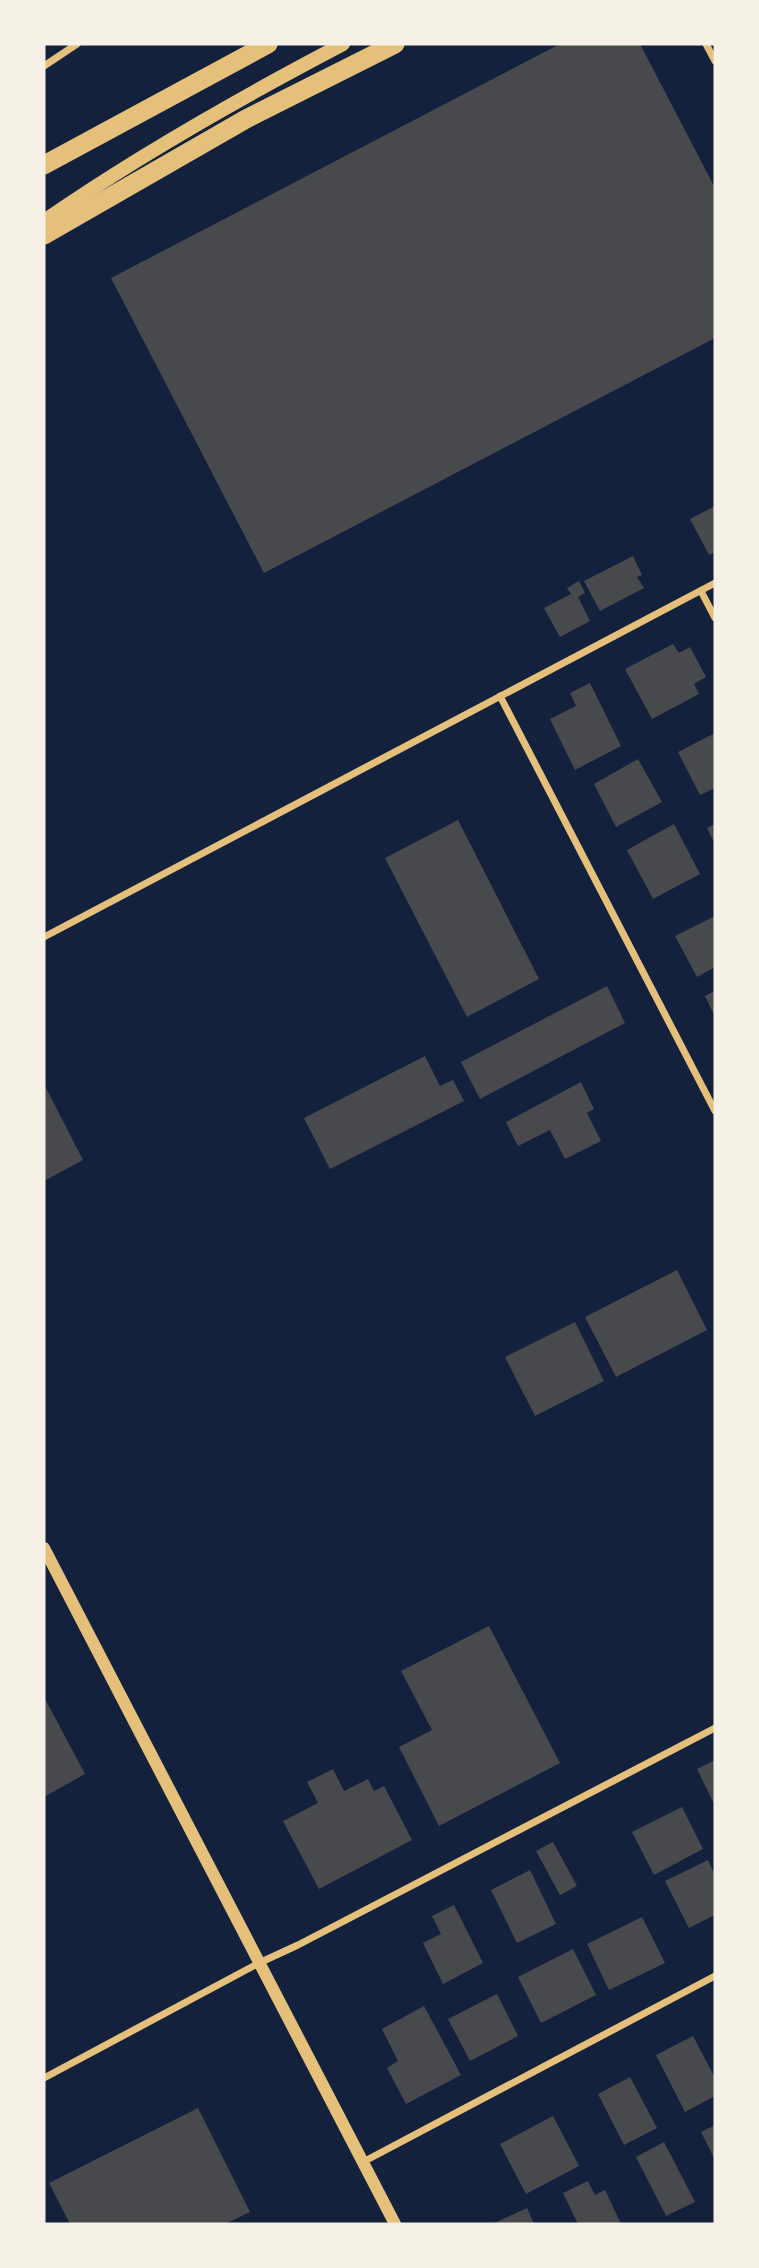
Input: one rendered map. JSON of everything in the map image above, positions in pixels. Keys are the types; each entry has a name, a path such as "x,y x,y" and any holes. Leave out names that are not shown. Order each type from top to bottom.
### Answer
{"highway":[{"path":"44,165 268,44"},
{"path":"44,235 246,119 395,44"}],"main road":[{"path":"44,221 123,169 261,86 343,44"}],"street":[{"path":"44,66 76,44"},
{"path":"706,44 715,61"},
{"path":"44,937 715,583"},
{"path":"701,590 715,618"},
{"path":"500,696 715,1111"},
{"path":"44,1548 395,2224"},
{"path":"44,2078 259,1963 715,1728"},
{"path":"363,2162 715,1976"}],"building":[{"path":"560,44 640,44 715,188 715,338 264,573 111,278"},
{"path":"715,506 715,552 709,555 690,519"},
{"path":"633,556 642,575 637,577 644,588 600,611 584,581"},
{"path":"579,581 585,593 578,597 590,621 560,637 544,608 571,594 567,588"},
{"path":"673,644 679,653 690,647 706,677 694,684 699,694 652,719 625,669"},
{"path":"590,683 621,746 575,770 550,719 576,706 570,693"},
{"path":"715,733 715,788 700,795 678,752"},
{"path":"638,759 662,802 616,827 594,784"},
{"path":"458,820 539,979 467,1017 385,858"},
{"path":"674,824 700,874 653,899 627,850"},
{"path":"715,824 715,844 707,828"},
{"path":"715,916 715,967 697,977 675,936"},
{"path":"607,986 625,1023 480,1099 461,1062"},
{"path":"715,991 715,1017 705,996"},
{"path":"425,1056 440,1086 453,1080 464,1101 330,1169 304,1118"},
{"path":"581,1082 594,1109 587,1113 601,1141 565,1159 550,1130 518,1146 506,1122"},
{"path":"44,1084 83,1160 44,1181"},
{"path":"677,1270 707,1330 616,1377 585,1317"},
{"path":"575,1322 604,1381 535,1416 505,1357"},
{"path":"489,1626 560,1763 439,1826 399,1747 432,1730 401,1671"},
{"path":"44,1697 85,1774 44,1797"},
{"path":"715,1760 715,1806 697,1769"},
{"path":"333,1769 344,1791 368,1779 374,1791 384,1786 412,1840 319,1889 283,1821 318,1803 307,1782"},
{"path":"682,1807 703,1849 654,1875 632,1832"},
{"path":"553,1842 577,1886 560,1895 536,1851"},
{"path":"708,1860 715,1875 715,1915 689,1928 665,1881"},
{"path":"530,1870 556,1924 517,1943 491,1890"},
{"path":"454,1905 483,1963 443,1984 423,1943 441,1934 432,1916"},
{"path":"642,1917 665,1963 609,1990 587,1944"},
{"path":"573,1949 596,1995 541,2023 518,1977"},
{"path":"497,1994 518,2036 470,2061 448,2019"},
{"path":"424,2006 461,2075 406,2104 387,2068 398,2061 382,2029"},
{"path":"693,2036 715,2078 715,2096 685,2112 656,2055"},
{"path":"630,2077 657,2128 624,2145 598,2094"},
{"path":"198,2108 250,2212 225,2224 70,2224 49,2183"},
{"path":"553,2116 579,2166 526,2194 500,2144"},
{"path":"715,2125 715,2160 701,2132"},
{"path":"664,2142 695,2202 666,2216 636,2157"},
{"path":"588,2181 595,2195 605,2190 621,2224 578,2224 563,2193"},
{"path":"527,2208 534,2224 492,2224"}]}
